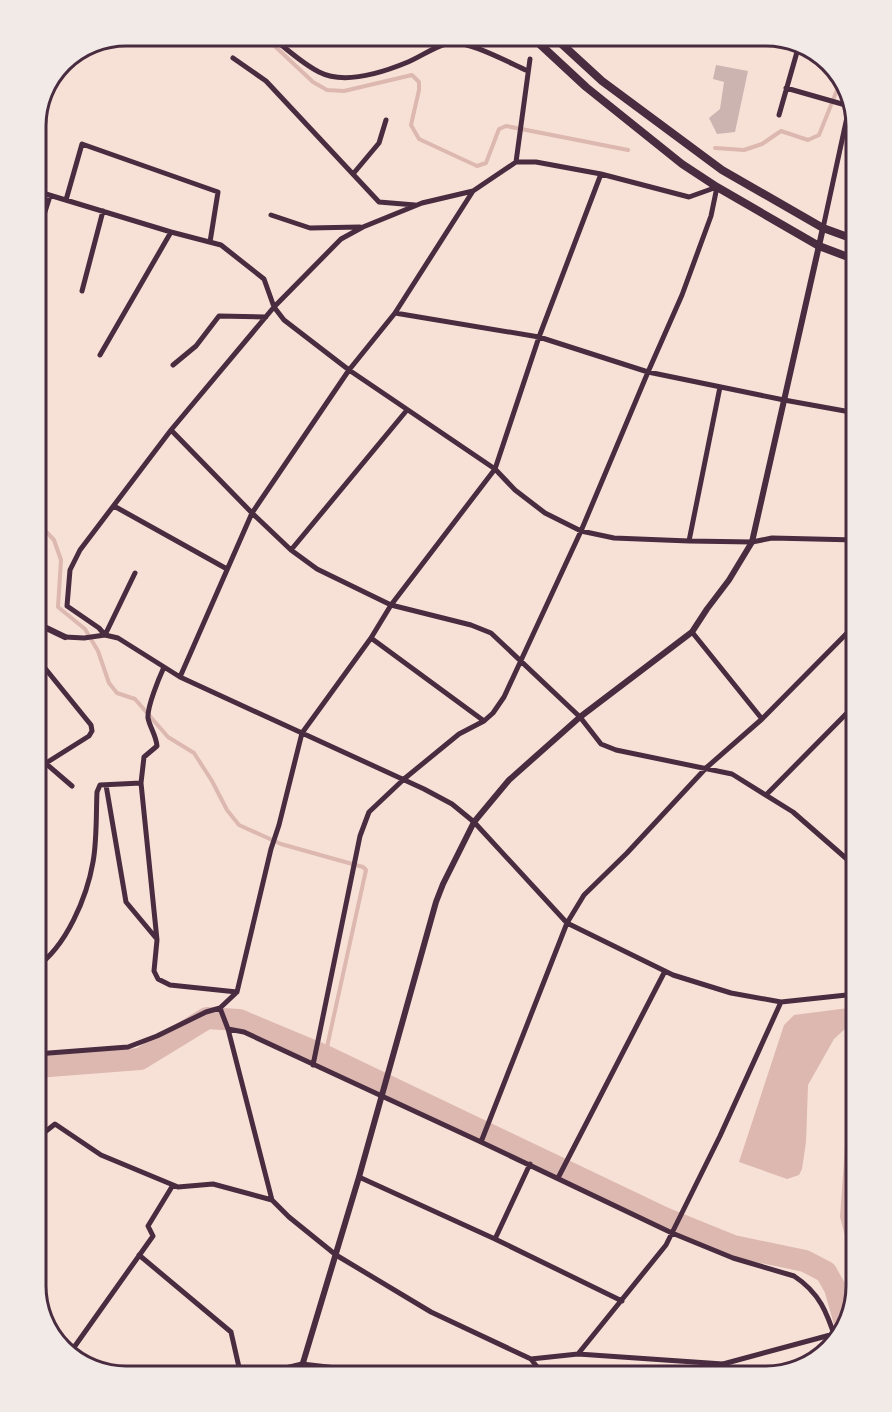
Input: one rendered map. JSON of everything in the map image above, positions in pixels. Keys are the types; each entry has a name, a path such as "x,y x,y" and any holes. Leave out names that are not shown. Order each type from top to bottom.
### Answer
{"highway":[{"path":"542,47 586,87 682,164 819,246 846,256"},
{"path":"565,47 602,81 722,170 823,228 846,236"}],"street":[{"path":"284,46 320,73 336,76 368,76 408,62 439,46"},
{"path":"473,47 528,71"},
{"path":"779,115 797,53"},
{"path":"233,58 266,81 379,202 416,205"},
{"path":"516,162 530,59"},
{"path":"786,88 842,104"},
{"path":"352,174 380,143 386,120"},
{"path":"302,1364 359,1177 436,902 474,822 508,780 580,717 692,632 729,580 752,542 846,124"},
{"path":"66,201 82,144 218,192 210,242"},
{"path":"105,635 99,628 67,606 70,570 80,550 171,430 274,307 341,239 363,227 416,205 473,191 516,162 536,162 601,174 688,197 717,187"},
{"path":"46,1053 128,1047 220,1008 237,992 271,849 302,733 371,638 391,605 495,469 540,337 601,174"},
{"path":"313,1065 360,836 369,812 459,734 484,721 504,697 581,531 682,295 711,216 717,187"},
{"path":"180,677 252,513 349,370 395,313 473,191"},
{"path":"47,195 220,245 264,279 274,307 284,320 349,370 495,469 515,490 545,513 581,531 614,538 689,541 752,542 772,538 846,540"},
{"path":"47,206 50,196"},
{"path":"82,291 103,212"},
{"path":"271,215 310,228 363,227"},
{"path":"100,355 171,232"},
{"path":"395,313 540,337 648,372 846,411"},
{"path":"173,365 196,346 219,316 266,317"},
{"path":"689,541 720,387"},
{"path":"291,550 407,410"},
{"path":"171,430 252,513 291,550 317,569 391,605 471,625 491,633 580,717 601,744 616,750 732,774 793,812 846,858"},
{"path":"114,506 227,570"},
{"path":"105,635 135,573"},
{"path":"47,628 65,637 84,638 105,635 118,638 180,677 405,779 452,804 474,822 567,922 673,975 730,993 781,1002 846,995"},
{"path":"692,632 762,719"},
{"path":"481,1142 567,922 584,895 627,853 706,768 762,719 846,634"},
{"path":"371,638 484,721"},
{"path":"164,667 148,717 157,746 144,757 141,783 157,940 154,971 158,979 170,985 237,992"},
{"path":"46,763 89,736 92,731 91,725 47,670"},
{"path":"766,795 846,714"},
{"path":"46,763 72,786"},
{"path":"46,959 75,918 93,862 97,792 100,785 141,783"},
{"path":"106,785 126,902 157,940"},
{"path":"558,1178 665,971"},
{"path":"578,1354 666,1245 720,1136 781,1002"},
{"path":"220,1008 228,1029 272,1200"},
{"path":"228,1029 244,1032 530,1164 672,1233 733,1258 794,1276 815,1294 825,1310 832,1330"},
{"path":"46,1131 55,1124 101,1155 178,1187 213,1184 272,1200 289,1217 336,1255 431,1312 531,1359 536,1366"},
{"path":"495,1239 530,1164"},
{"path":"359,1177 495,1239 622,1301"},
{"path":"75,1347 153,1236 148,1226 173,1185"},
{"path":"139,1255 231,1332 239,1365"},
{"path":"531,1359 578,1354 723,1364 824,1340"},
{"path":"297,1365 312,1365"}],"shaded area":[{"path":"846,1008 846,1029 834,1039 808,1085 806,1142 802,1169 799,1175 787,1179 739,1162 784,1025 794,1015"},
{"path":"846,1132 846,1240 840,1217"}],"building":[{"path":"716,65 748,71 735,132 717,134 709,118 720,109 724,82 713,79"}],"waterway":[{"path":"275,46 313,82 327,90 344,91 412,75 419,82 419,90 411,125 419,139 477,166 486,163 499,129 506,126 628,150"},
{"path":"715,148 744,150 762,144 781,131 808,140 819,135 837,91"},
{"path":"47,532 54,540 61,560 58,607 85,629 98,651 109,683 117,693 135,699 168,737 194,753 227,810 239,825 281,844 363,867 366,870 325,1056"},
{"path":"46,1066 140,1059 207,1018 239,1020 325,1056 664,1218 733,1246 805,1261 826,1272 835,1288 841,1310"}]}
